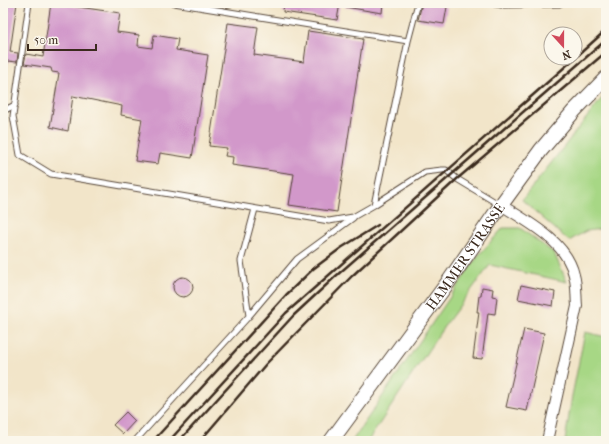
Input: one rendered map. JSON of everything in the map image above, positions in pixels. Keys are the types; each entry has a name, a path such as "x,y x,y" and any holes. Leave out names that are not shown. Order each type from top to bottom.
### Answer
{"main road":[{"name":"HAMMER STRASSE","path":"331,441 449,281 501,205 546,144 574,111 606,78"}],"street":[{"path":"501,205 527,221 564,251 574,274 576,306 547,441"}],"lane":[{"path":"29,3 13,116 20,156 51,174 329,221 353,217"},
{"path":"174,3 408,41"},
{"path":"374,205 408,41 418,3"},
{"path":"490,3 502,5 560,3"},
{"path":"3,111 15,105"},
{"path":"135,441 249,316 297,260 353,217 425,172 442,170 446,170 457,179 501,205"},
{"path":"249,316 241,261 255,209"}],"green space":[{"path":"606,93 606,209 601,229 586,231 569,241 522,200"},
{"path":"503,228 520,228 554,253 567,282 490,265 443,328 368,441 352,441 478,256"},
{"path":"585,332 606,337 606,441 565,441 572,396"}],"building":[{"path":"3,3 17,3 10,52 18,53 17,62 8,61 7,68 3,67"},
{"path":"51,3 120,13 117,32 139,35 138,46 152,48 154,35 178,39 176,50 208,55 192,158 160,153 158,164 135,161 142,119 121,115 122,106 73,96 68,131 50,127 59,73 52,72 51,68 24,64 26,54 43,57"},
{"path":"284,3 340,3 337,20 283,12"},
{"path":"345,3 383,3 382,13 345,7"},
{"path":"422,3 447,7 444,24 418,20"},
{"path":"228,23 258,27 254,55 304,62 308,31 363,39 337,212 289,205 294,174 232,165 233,157 225,156 227,148 209,146"},
{"path":"183,277 190,280 193,287 190,294 183,297 176,294 173,287 176,280"},
{"path":"521,285 555,292 553,306 518,299"},
{"path":"482,287 493,289 492,296 497,297 495,314 488,313 482,359 473,358 479,312 477,312 479,296 481,296"},
{"path":"524,329 544,333 527,411 506,407"},
{"path":"126,412 135,421 123,434 113,425"}],"railway":[{"path":"583,51 606,30"},
{"path":"528,108 606,40"},
{"path":"200,441 266,364 352,276 457,179 606,52"},
{"path":"169,441 286,313 566,66"},
{"path":"179,441 293,316 336,276 531,105"},
{"path":"153,441 286,295 313,269 341,248 378,225"}]}
